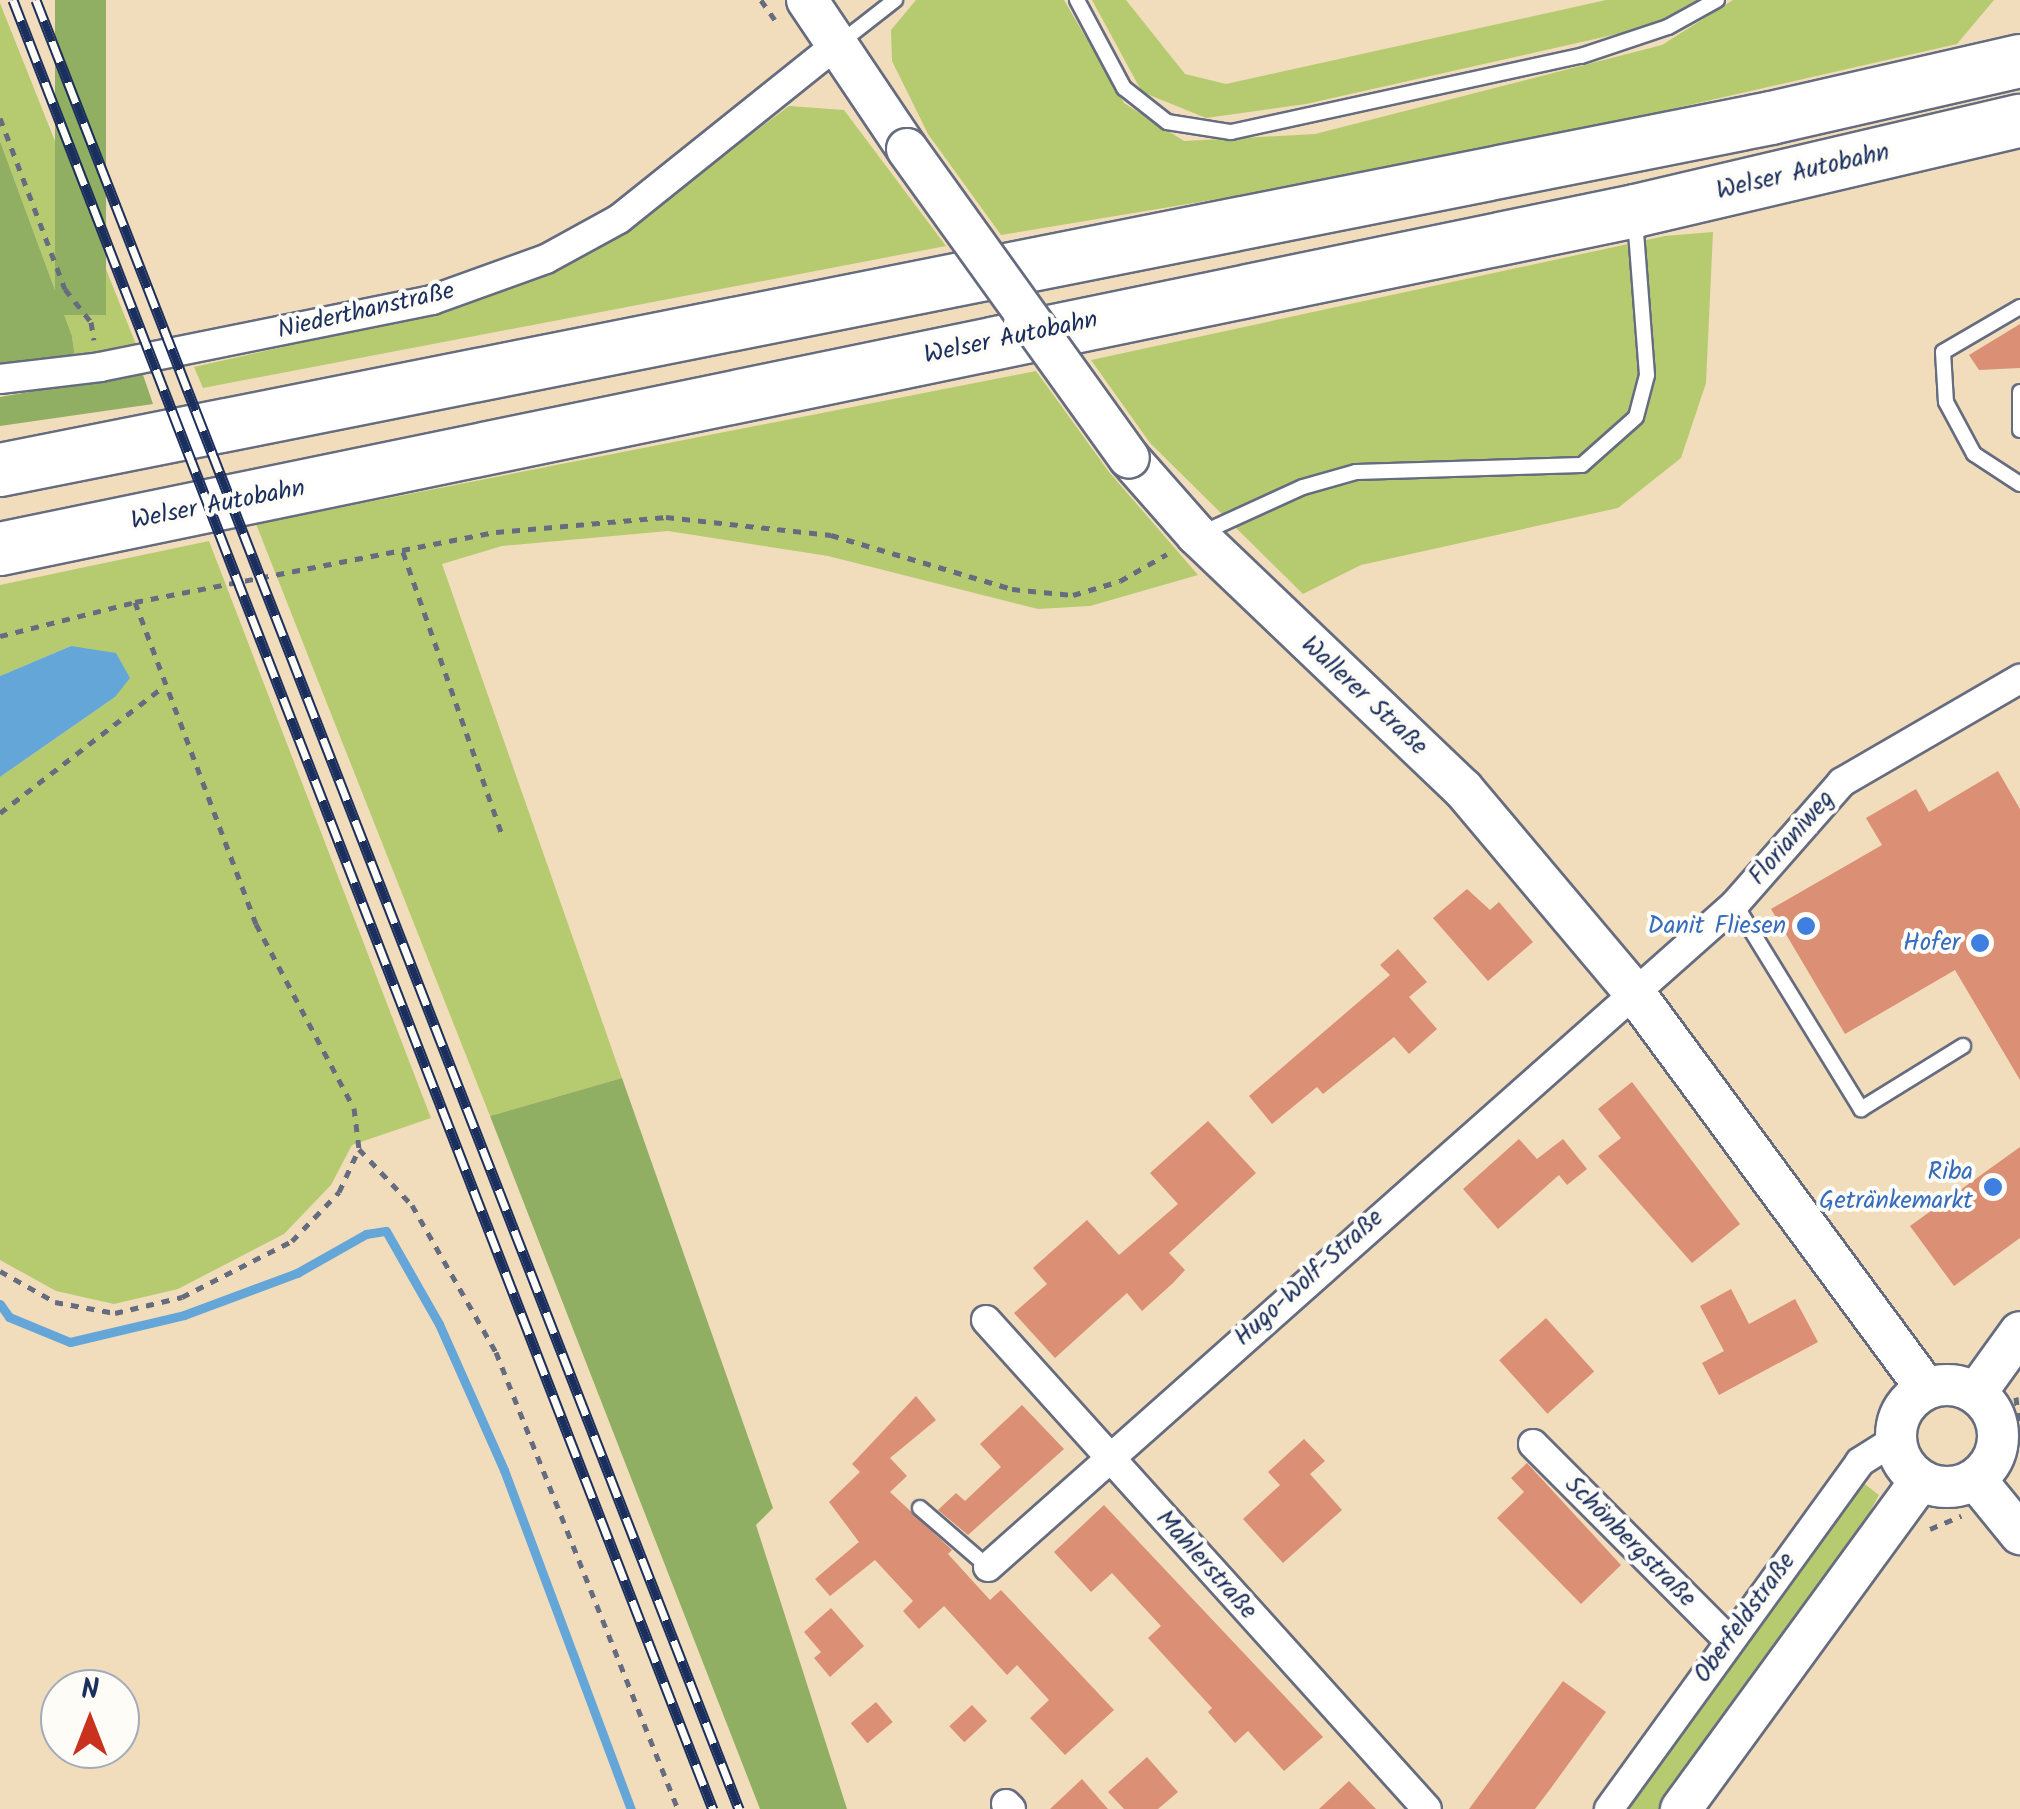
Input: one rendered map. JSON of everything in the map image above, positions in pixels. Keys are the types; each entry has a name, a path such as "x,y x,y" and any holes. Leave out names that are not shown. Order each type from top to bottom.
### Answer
{"highway":[{"path":"0,470 1771,118 2020,61"},
{"name":"Welser Autobahn","path":"0,550 1634,211 2020,121"}],"street":[{"name":"Wallerer Straße","path":"807,0 907,150 1128,458 1197,535 1463,789 1633,991 1926,1389"},
{"name":"Niederthanstraße","path":"0,380 100,367 432,300 546,259 619,219 839,43"},
{"name":"Florianiweg","path":"1633,991 1736,904 1842,782 2020,679"},
{"name":"Hugo-Wolf-Straße","path":"988,1567 1633,991"},
{"name":"Mahlerstraße","path":"986,1320 1427,1809"},
{"path":"1976,1393 2020,1332"},
{"path":"1943,1384 1976,1393 1993,1412 2000,1436 1993,1461 1976,1480 1958,1488 1920,1481 1902,1464 1895,1440 1903,1410 1926,1389 1943,1384"},
{"name":"Oberfeldstraße","path":"1609,1809 1727,1640 1860,1462 1895,1440"},
{"name":"Schönbergstraße","path":"1533,1444 1727,1640"},
{"path":"1976,1480 2020,1534"},
{"path":"1681,1809 1920,1481"}],"lane":[{"path":"839,43 896,0"},
{"path":"1077,0 1124,88 1167,122 1231,132 1580,56 1668,27 1717,0"},
{"path":"1197,535 1303,488 1356,472 1582,465 1636,417 1647,375 1634,211"},
{"path":"2020,307 1943,352 1946,402 1974,454 2020,484"},
{"path":"2020,392 2020,430"},
{"path":"1736,904 1861,1109 1964,1046"},
{"path":"920,1508 988,1567"}],"path":[{"path":"0,118 65,289 91,322"},
{"path":"0,636 135,602 496,532 666,518 830,534 1012,589 1072,595 1120,581 1197,535"},
{"path":"403,552 502,835"},
{"path":"0,1271 55,1302 115,1312 182,1297 292,1241 339,1192 360,1149 354,1108 256,924 163,688 135,602"},
{"path":"0,812 163,688"},
{"path":"360,1149 412,1205 496,1352 678,1809"},
{"path":"2020,1383 2020,1434"}],"green space":[{"path":"55,0 106,0 106,315 55,315"},
{"path":"916,0 1064,0 1124,103 1184,141 1315,134 1662,45 1733,0 1994,0 1957,44 1435,163 1001,235 928,134 892,61 891,30"},
{"path":"1092,0 1126,0 1185,74 1226,84 1606,0 1697,0 1648,27 1306,104 1206,118 1142,92"},
{"path":"0,3 139,352 76,365 72,336 0,141"},
{"path":"789,106 844,110 946,246 203,388 194,367 459,307 592,253"},
{"path":"0,141 72,336 76,365 0,368"},
{"path":"1713,232 1706,383 1681,458 1618,508 1361,565 1303,594 1150,443 1091,360 1665,236"},
{"path":"1036,371 1109,472 1198,575 1090,606 1038,609 828,556 668,531 502,546 442,564 622,1078 490,1116 256,524"},
{"path":"142,372 153,404 0,426 0,397"},
{"path":"209,541 431,1118 352,1145 331,1185 284,1234 178,1289 114,1304 56,1291 0,1260 0,777 115,697 71,646 0,676 0,585"},
{"path":"622,1078 773,1508 756,1525 847,1809 760,1809 490,1116"},
{"path":"1862,1482 1879,1495 1842,1563 1663,1809 1613,1809"}],"water":[{"path":"71,646 116,653 130,678 115,697 0,777 0,676"}],"building":[{"path":"2020,324 2020,368 1979,370 1969,355"},
{"path":"1998,771 2020,809 2020,1080 1955,970 1845,1034 1771,909 1882,845 1866,818 1916,789 1929,812"},
{"path":"1467,889 1490,910 1499,902 1533,942 1488,981 1433,918"},
{"path":"1398,949 1427,982 1409,997 1437,1029 1409,1054 1394,1037 1323,1094 1317,1087 1272,1124 1249,1096 1390,975 1380,965"},
{"path":"1632,1082 1740,1224 1692,1263 1598,1156 1621,1138 1598,1109"},
{"path":"1208,1121 1256,1173 1169,1253 1185,1270 1173,1283 1142,1311 1127,1293 1055,1358 1014,1313 1047,1284 1033,1268 1087,1220 1119,1255 1178,1204 1150,1173"},
{"path":"1519,1139 1537,1159 1563,1139 1587,1169 1567,1185 1559,1175 1498,1229 1463,1189"},
{"name":"Riba Getränkemarkt","path":"2020,1147 2020,1238 1954,1286 1910,1226"},
{"path":"1731,1289 1749,1324 1795,1299 1818,1342 1719,1395 1702,1363 1724,1351 1700,1306"},
{"path":"1546,1318 1594,1372 1547,1414 1499,1360"},
{"path":"916,1396 936,1420 890,1458 907,1476 890,1492 952,1550 948,1554 990,1600 1001,1590 1114,1710 1065,1755 1030,1718 1049,1700 1017,1665 1007,1675 944,1606 919,1629 903,1611 913,1601 875,1560 830,1596 815,1579 859,1542 829,1502 860,1472 852,1464"},
{"path":"1022,1405 1064,1449 968,1535 938,1510 956,1493 965,1501 1001,1467 980,1444"},
{"path":"1304,1439 1325,1461 1310,1474 1342,1510 1283,1563 1243,1519 1280,1485 1268,1472"},
{"path":"1527,1463 1621,1565 1581,1604 1497,1518 1524,1492 1511,1478"},
{"path":"1104,1505 1323,1737 1284,1771 1248,1731 1235,1743 1208,1712 1212,1708 1148,1638 1161,1626 1112,1573 1091,1592 1054,1552"},
{"path":"831,1608 864,1646 830,1677 814,1658 821,1652 804,1632"},
{"path":"1563,1681 1606,1712 1551,1788 1535,1809 1469,1809"},
{"path":"876,1702 893,1722 867,1743 851,1723"},
{"path":"972,1705 987,1721 964,1742 949,1726"},
{"path":"1147,1757 1178,1792 1158,1809 1124,1809 1108,1792"},
{"path":"1082,1779 1108,1809 1050,1809"},
{"path":"1349,1781 1376,1809 1319,1809"}],"waterway":[{"path":"0,1304 9,1317 70,1342 184,1315 297,1273 366,1234 386,1231 439,1324 504,1470 631,1809"}],"railway":[{"path":"13,0 713,1809"},
{"path":"36,0 739,1809"}],"place":[{"name":"Danit Fliesen","path":"1806,926"},
{"name":"Hofer","path":"1980,943"},
{"name":"Riba Getränkemarkt","path":"1993,1187"}]}
